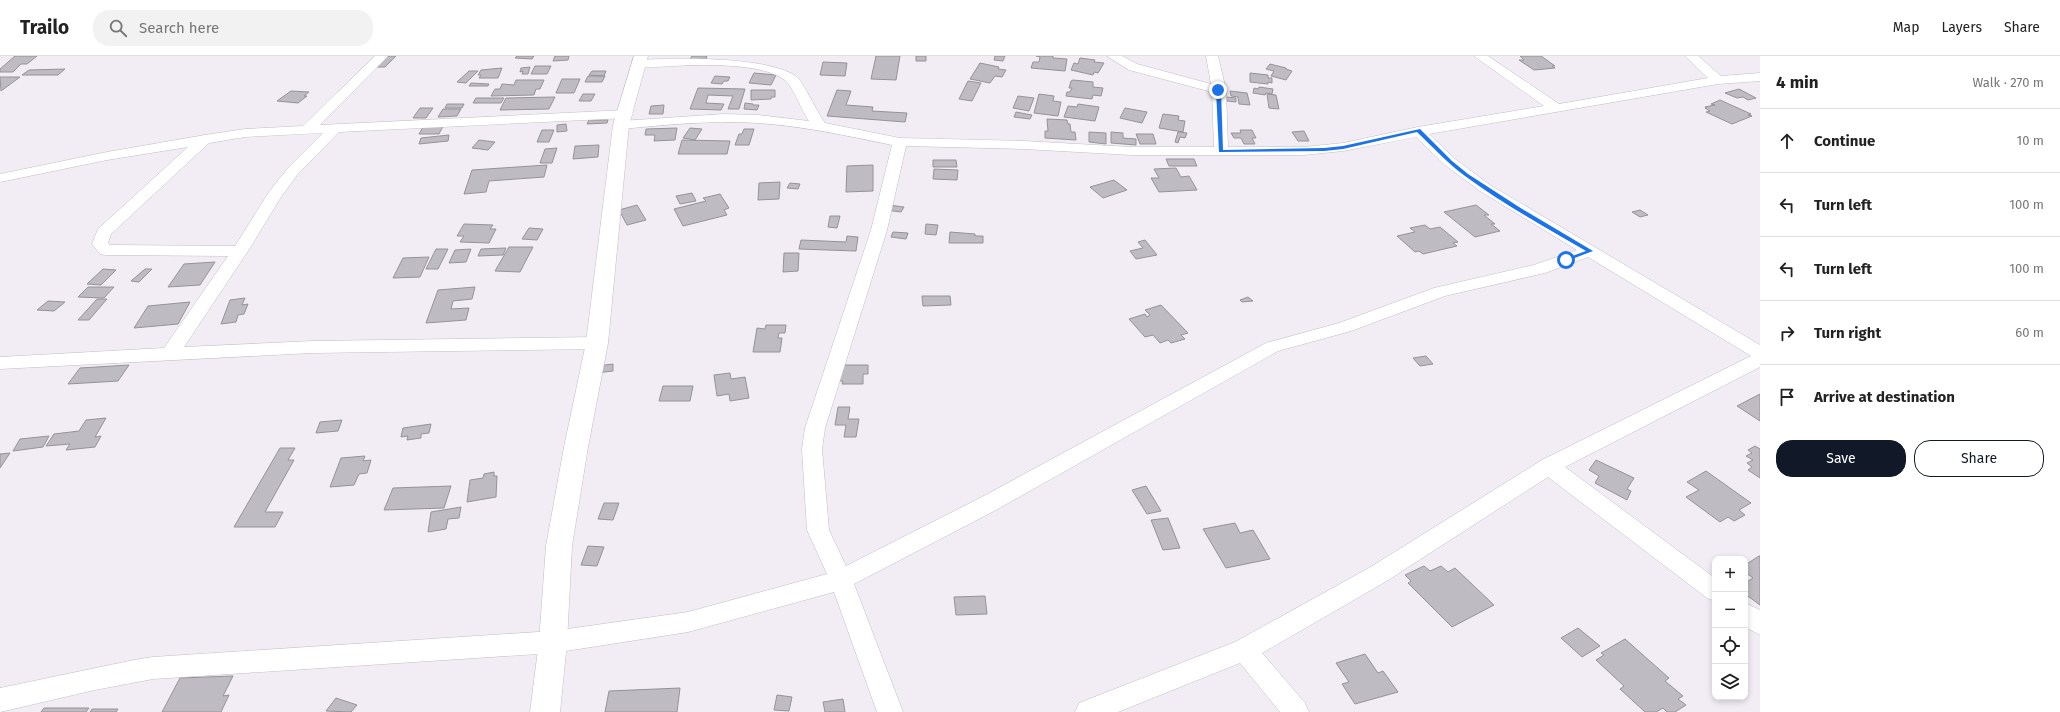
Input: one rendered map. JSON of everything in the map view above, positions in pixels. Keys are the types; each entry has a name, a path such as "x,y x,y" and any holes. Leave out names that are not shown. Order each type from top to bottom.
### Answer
{"street":[{"path":"308,129 359,77 382,56"},
{"path":"1113,56 1133,67 1218,90"},
{"path":"1212,56 1218,90 1221,151"},
{"path":"1480,56 1555,107"},
{"path":"1691,56 1718,80"},
{"path":"545,712 553,642 559,546 576,447 597,343 623,120 635,72 640,60 735,59 762,61 779,67 792,79 806,105 820,126"},
{"path":"0,178 107,156 245,133 308,129 623,120 724,118 758,119 820,126 900,142 1024,145 1131,151 1324,150 1343,148 1418,130 1555,107 1718,80 1760,77"},
{"path":"170,354 240,251 274,195 292,172 335,129"},
{"path":"1418,130 1450,162 1466,175 1517,209 1760,353"},
{"path":"205,139 104,232 100,244 106,250 240,251"},
{"path":"890,712 841,580 818,530 812,449 813,438 880,230 900,142"},
{"path":"0,700 67,686 111,674 153,668 553,642 688,622 841,580 988,504 1272,347 1346,327 1440,292 1539,269 1590,251"},
{"path":"0,363 312,347 597,343"},
{"path":"1088,712 1244,650 1377,575 1549,466 1760,359"},
{"path":"1549,466 1712,589"},
{"path":"1748,615 1760,624"},
{"path":"1244,650 1296,712"}],"building":[{"path":"15,56 37,56 27,64 21,64 13,72 0,72 0,69"},
{"path":"386,56 396,56 385,67 375,67"},
{"path":"517,56 534,56 532,59 515,58"},
{"path":"555,56 569,56 568,60 553,61"},
{"path":"692,56 707,56 706,59 690,59"},
{"path":"876,56 900,56 896,80 871,79"},
{"path":"916,56 926,56 926,61 916,61"},
{"path":"995,56 1005,56 1003,61 994,60"},
{"path":"1036,56 1053,56 1053,58 1067,59 1065,71 1031,68 1033,62 1039,62 1040,57"},
{"path":"1520,56 1541,56 1555,66 1552,66 1555,68 1534,70 1519,60 1524,60"},
{"path":"1080,58 1104,63 1098,73 1094,72 1093,75 1071,70 1074,63 1078,64"},
{"path":"823,62 847,63 845,76 820,75"},
{"path":"980,63 1006,70 1002,77 995,76 990,83 970,79"},
{"path":"1270,64 1292,71 1286,80 1271,76 1274,71 1266,69"},
{"path":"535,66 551,66 547,74 531,74"},
{"path":"530,67 528,74 522,74 523,71 520,72 521,68"},
{"path":"502,68 498,78 479,78 481,75 478,75 481,70"},
{"path":"65,69 58,75 22,75 29,70"},
{"path":"469,71 478,71 466,83 457,82"},
{"path":"592,71 606,71 604,76 589,75"},
{"path":"754,73 776,75 771,85 749,83"},
{"path":"1250,73 1268,75 1268,78 1272,78 1272,83 1250,82"},
{"path":"588,76 605,76 602,82 585,82"},
{"path":"715,76 730,77 728,81 724,81 722,84 711,83"},
{"path":"0,77 20,77 1,91"},
{"path":"562,79 580,79 574,93 556,93"},
{"path":"516,80 544,80 540,89 536,89 534,95 491,96 495,89 500,89 502,84 514,85"},
{"path":"968,81 981,83 972,101 959,99"},
{"path":"1071,81 1093,82 1093,87 1103,88 1101,96 1093,95 1092,99 1066,96 1067,92 1070,92 1072,88 1069,88"},
{"path":"471,83 489,84 488,86 469,86"},
{"path":"1259,87 1273,89 1272,94 1266,93 1265,95 1253,93 1254,88 1258,89"},
{"path":"698,88 745,89 739,109 728,109 733,96 708,95 706,103 724,104 721,110 690,109"},
{"path":"1739,89 1756,98 1748,100 1743,97 1737,98 1725,93"},
{"path":"751,90 775,90 775,97 771,97 771,99 751,100"},
{"path":"837,90 851,91 846,105 873,107 872,111 907,113 905,122 827,116"},
{"path":"291,91 309,92 304,96 307,96 298,103 277,101"},
{"path":"1230,91 1247,93 1250,105 1239,104 1238,97 1231,96"},
{"path":"583,94 595,94 591,101 579,101"},
{"path":"1039,94 1054,96 1053,101 1061,102 1058,116 1034,113"},
{"path":"1267,94 1276,95 1279,109 1269,108"},
{"path":"1018,96 1034,98 1029,111 1013,108"},
{"path":"555,97 549,109 500,110 506,98"},
{"path":"1226,97 1236,98 1236,102 1227,101"},
{"path":"476,98 504,98 501,103 473,103"},
{"path":"1720,100 1751,114 1748,115 1752,116 1732,124 1706,112 1710,111 1705,107 1715,105 1711,104"},
{"path":"745,103 759,105 757,110 744,109"},
{"path":"447,104 464,104 462,108 445,108"},
{"path":"1078,104 1099,107 1095,121 1064,117 1068,106 1077,107"},
{"path":"664,105 663,114 649,114 651,106"},
{"path":"420,108 433,108 426,118 413,118"},
{"path":"1125,108 1147,112 1142,123 1120,118"},
{"path":"443,109 461,109 457,116 438,117"},
{"path":"1016,112 1032,115 1030,119 1014,117"},
{"path":"1163,114 1179,116 1178,120 1185,121 1183,132 1159,128"},
{"path":"1047,119 1067,120 1068,124 1070,124 1071,132 1075,132 1076,140 1045,138 1045,131 1048,131"},
{"path":"589,120 608,120 607,123 587,124"},
{"path":"566,124 567,131 557,132 557,125"},
{"path":"443,126 439,134 419,134 423,127"},
{"path":"677,128 675,140 654,141 655,135 645,135 646,129"},
{"path":"690,128 702,129 695,140 683,138"},
{"path":"744,129 754,129 749,145 735,145 739,134 742,134"},
{"path":"542,130 554,130 549,142 537,142"},
{"path":"1240,130 1252,130 1256,138 1252,138 1255,144 1244,144 1241,138 1234,138 1231,133 1241,133"},
{"path":"1304,131 1309,141 1298,141 1292,132"},
{"path":"1089,132 1106,133 1106,144 1089,142"},
{"path":"1111,132 1123,133 1123,138 1136,139 1136,145 1111,143"},
{"path":"1178,132 1187,133 1185,138 1180,137 1178,143 1175,142"},
{"path":"1136,134 1153,134 1156,144 1140,144"},
{"path":"449,135 448,141 419,144 421,138"},
{"path":"479,140 495,142 488,150 472,148"},
{"path":"682,140 730,141 727,154 678,154"},
{"path":"599,145 598,157 573,159 575,146"},
{"path":"557,148 552,163 540,163 545,149"},
{"path":"1166,159 1194,159 1197,166 1169,166"},
{"path":"933,160 956,160 957,167 933,167"},
{"path":"547,165 544,177 489,181 486,192 464,194 472,170"},
{"path":"873,165 873,191 846,192 847,166"},
{"path":"1176,168 1181,177 1189,176 1197,190 1159,192 1151,178 1159,178 1154,169"},
{"path":"934,169 958,170 957,180 933,179"},
{"path":"1114,180 1127,190 1103,198 1090,187"},
{"path":"780,182 779,199 758,200 759,183"},
{"path":"790,183 800,184 798,189 787,188"},
{"path":"692,193 696,201 680,204 676,196"},
{"path":"720,194 729,208 724,210 727,215 683,226 674,209 706,201 703,198"},
{"path":"637,205 646,220 627,225 619,210"},
{"path":"889,205 904,207 901,212 886,210"},
{"path":"1476,205 1489,215 1484,215 1495,224 1491,224 1500,231 1475,237 1444,212"},
{"path":"1640,210 1648,215 1640,217 1632,212"},
{"path":"830,216 840,216 837,228 828,227"},
{"path":"464,224 493,225 490,229 496,229 489,243 460,242 464,236 457,236"},
{"path":"926,224 938,225 936,235 925,234"},
{"path":"1425,225 1430,229 1440,227 1458,242 1453,243 1457,246 1423,254 1419,251 1415,252 1397,236 1415,232 1410,228"},
{"path":"529,228 543,229 537,240 522,239"},
{"path":"893,232 908,233 906,239 891,237"},
{"path":"950,232 983,236 983,243 949,243"},
{"path":"847,236 858,237 856,251 799,249 801,240 846,242"},
{"path":"1145,240 1157,255 1136,259 1130,251 1143,248 1138,242"},
{"path":"509,247 533,247 520,272 495,271"},
{"path":"506,248 503,255 478,256 481,249"},
{"path":"436,249 448,249 438,269 426,269"},
{"path":"471,249 466,262 449,263 455,250"},
{"path":"784,253 799,253 798,271 783,272"},
{"path":"429,257 420,277 393,278 403,258"},
{"path":"215,262 200,285 168,287 184,264"},
{"path":"103,269 116,270 101,285 87,284"},
{"path":"145,269 152,269 139,282 131,281"},
{"path":"88,287 114,287 104,298 78,297"},
{"path":"475,287 472,299 453,301 451,309 469,308 466,320 426,323 438,290"},
{"path":"922,296 950,296 951,305 923,306"},
{"path":"1248,297 1253,301 1242,302 1240,300"},
{"path":"245,298 242,305 248,304 244,314 238,315 236,322 221,324 230,300"},
{"path":"97,299 107,299 89,320 78,320"},
{"path":"48,301 65,302 54,311 37,310"},
{"path":"190,302 178,324 134,328 148,306"},
{"path":"1161,305 1188,333 1181,335 1185,339 1171,343 1168,340 1160,343 1153,335 1145,337 1129,319 1145,314 1147,317 1150,315 1145,310"},
{"path":"766,325 786,325 785,333 779,333 778,338 782,338 780,352 753,352 757,328 765,329"},
{"path":"1426,356 1433,364 1420,366 1413,358"},
{"path":"613,364 613,371 596,373 597,366"},
{"path":"129,365 118,381 68,384 80,368"},
{"path":"843,365 868,365 868,374 863,374 863,384 842,384 843,381 838,381 839,371 843,371"},
{"path":"730,373 731,379 745,377 749,398 730,401 729,394 717,396 714,375"},
{"path":"663,386 693,386 690,401 659,401"},
{"path":"1760,394 1760,421 1737,406"},
{"path":"838,407 850,407 848,419 859,419 856,437 844,437 846,425 835,425"},
{"path":"106,418 95,437 101,436 95,447 66,450 70,444 46,446 54,434 79,431 86,420"},
{"path":"342,420 338,431 316,433 320,422"},
{"path":"431,424 429,433 421,434 421,438 407,440 408,436 401,437 403,428"},
{"path":"49,436 43,447 13,451 20,439"},
{"path":"1755,446 1760,449 1760,478 1748,470 1752,467 1747,463 1753,460 1746,456 1752,453 1748,450"},
{"path":"280,448 295,448 288,460 294,460 265,512 283,512 275,527 234,527"},
{"path":"10,453 0,468 0,454"},
{"path":"365,456 363,461 371,460 367,473 359,474 354,485 330,487 341,458"},
{"path":"1596,460 1634,478 1627,489 1631,491 1627,500 1595,483 1599,476 1589,470"},
{"path":"1706,471 1751,503 1739,510 1745,515 1734,521 1728,517 1720,522 1686,497 1699,490 1687,482"},
{"path":"494,472 494,476 497,476 496,497 467,502 470,480 483,478 484,474"},
{"path":"451,486 444,508 384,510 393,488"},
{"path":"1146,486 1161,511 1147,514 1132,490"},
{"path":"604,503 619,503 613,520 598,519"},
{"path":"461,507 459,518 448,519 446,529 428,532 431,512"},
{"path":"1168,518 1180,548 1163,550 1151,520"},
{"path":"1235,523 1240,533 1253,530 1270,559 1226,568 1203,529"},
{"path":"588,546 604,547 597,566 581,565"},
{"path":"1760,556 1760,605 1748,596 1748,581 1753,578 1748,574 1748,563"},
{"path":"1424,566 1430,571 1441,566 1448,572 1455,568 1494,605 1452,627 1408,583 1411,581 1405,575"},
{"path":"985,596 987,614 956,615 954,597"},
{"path":"1578,628 1600,646 1582,657 1561,638"},
{"path":"1625,639 1669,678 1665,681 1683,696 1678,699 1686,705 1675,712 1667,712 1663,708 1656,712 1645,712 1620,689 1624,686 1596,660 1604,655 1601,653"},
{"path":"1365,654 1378,673 1383,671 1398,692 1355,704 1342,684 1349,682 1336,663"},
{"path":"233,676 223,696 229,695 221,712 162,712 180,678"},
{"path":"680,688 677,712 605,712 609,691"},
{"path":"777,695 792,697 789,711 774,710"},
{"path":"336,698 357,705 351,712 326,711"},
{"path":"843,699 845,712 825,712 823,702"},
{"path":"44,708 89,708 86,712 41,712"},
{"path":"92,709 118,709 116,712 90,712"}],"route":[{"path":"1218,90 1221,151 1304,151 1343,148 1418,130 1450,162 1466,175 1517,209 1590,251 1566,260"}]}
